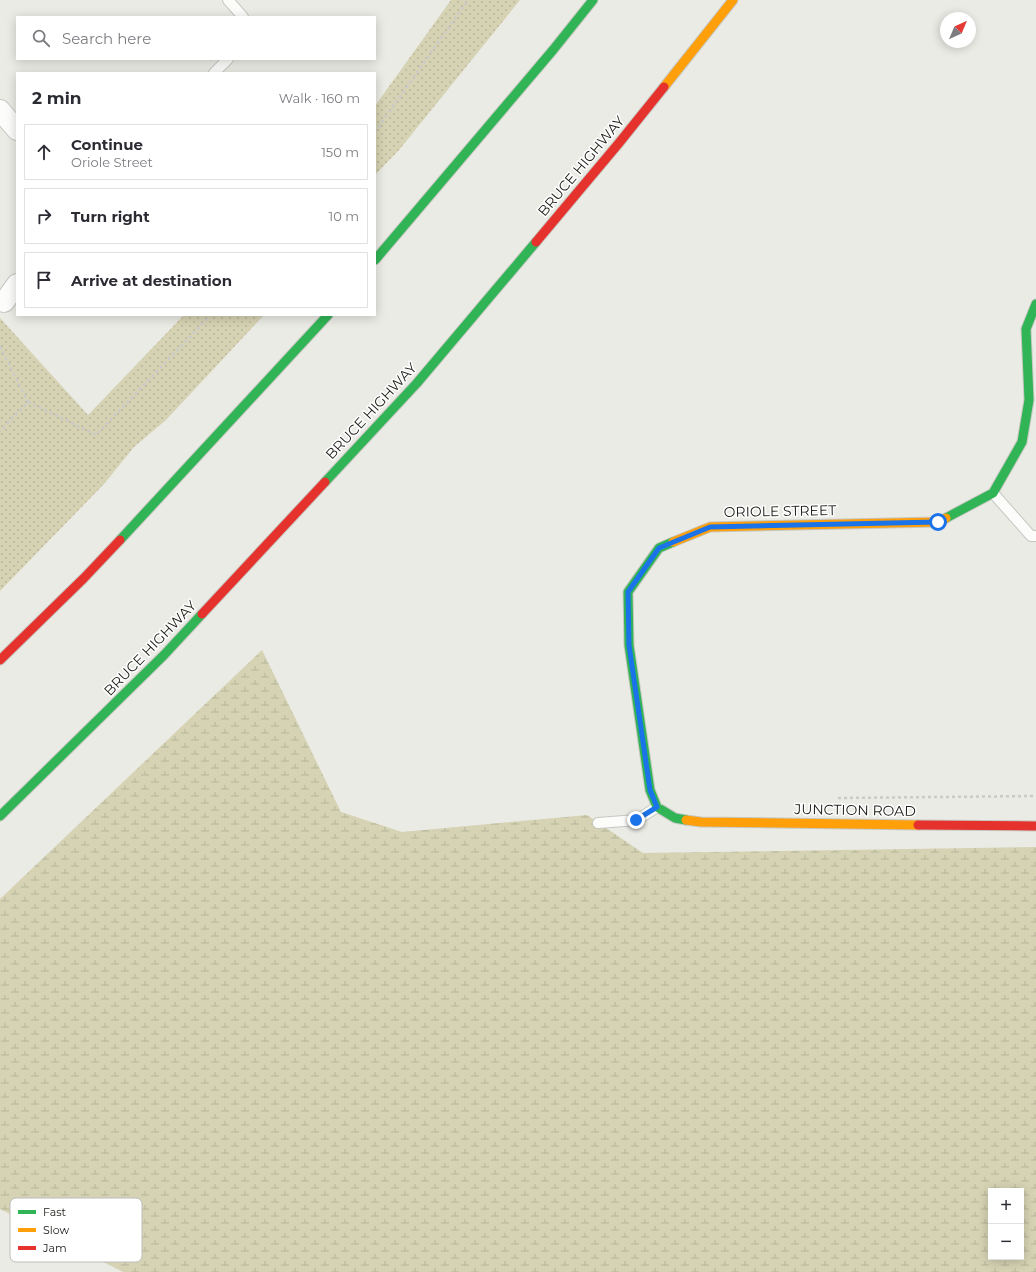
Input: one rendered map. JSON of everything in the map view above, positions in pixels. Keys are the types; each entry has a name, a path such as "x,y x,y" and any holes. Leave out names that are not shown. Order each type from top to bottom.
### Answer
{"main road":[{"path":"376,259 548,56 593,0"},
{"name":"BRUCE HIGHWAY","path":"0,816 164,655 417,383 619,143 733,0"},
{"path":"993,494 1022,442 1029,400 1026,329 1036,304"},
{"path":"0,660 84,578 327,316"},
{"name":"ORIOLE STREET","path":"657,807 650,790 629,645 628,592 659,548 710,527 938,522 993,494"},
{"name":"JUNCTION ROAD","path":"657,807 675,818 701,822 1036,826"}],"street":[{"path":"0,110 16,129"},
{"path":"4,302 16,285"}],"lane":[{"path":"228,0 242,16"},
{"path":"215,72 227,60"},
{"path":"993,494 1031,536 1036,536"},
{"path":"598,823 636,820 657,807"}],"path":[{"path":"376,131 468,0"},
{"path":"0,346 28,402 96,435 210,316"},
{"path":"0,431 28,402"},
{"path":"833,798 1036,796"}],"green space":[{"path":"451,0 520,0 399,150 376,174 376,105"},
{"path":"183,316 263,316 166,420 134,447 104,484 0,591 0,318 88,415"},
{"path":"262,650 341,812 402,832 587,815 643,853 1036,847 1036,1272 123,1272 103,1262 142,1262 142,1198 10,1198 10,1214 0,1209 0,899"}],"traffic: fast":[{"path":"376,259 553,50 593,0"},
{"path":"325,482 417,383 536,242"},
{"path":"946,518 993,493 1022,442 1029,400 1026,329 1036,304"},
{"path":"120,540 327,316"},
{"path":"673,542 659,548 628,592 629,645 650,790 657,807 675,818 686,820"},
{"path":"0,816 164,655 202,614"}],"traffic: slow":[{"path":"664,87 733,0"},
{"path":"673,542 710,527 938,522 946,518"},
{"path":"686,820 701,822 918,825"}],"traffic: jam":[{"path":"536,242 664,87"},
{"path":"202,614 325,482"},
{"path":"0,660 84,578 120,540"},
{"path":"918,825 1036,826"}],"route":[{"path":"636,820 657,807 650,790 629,645 628,592 659,548 710,527 938,522"}]}
